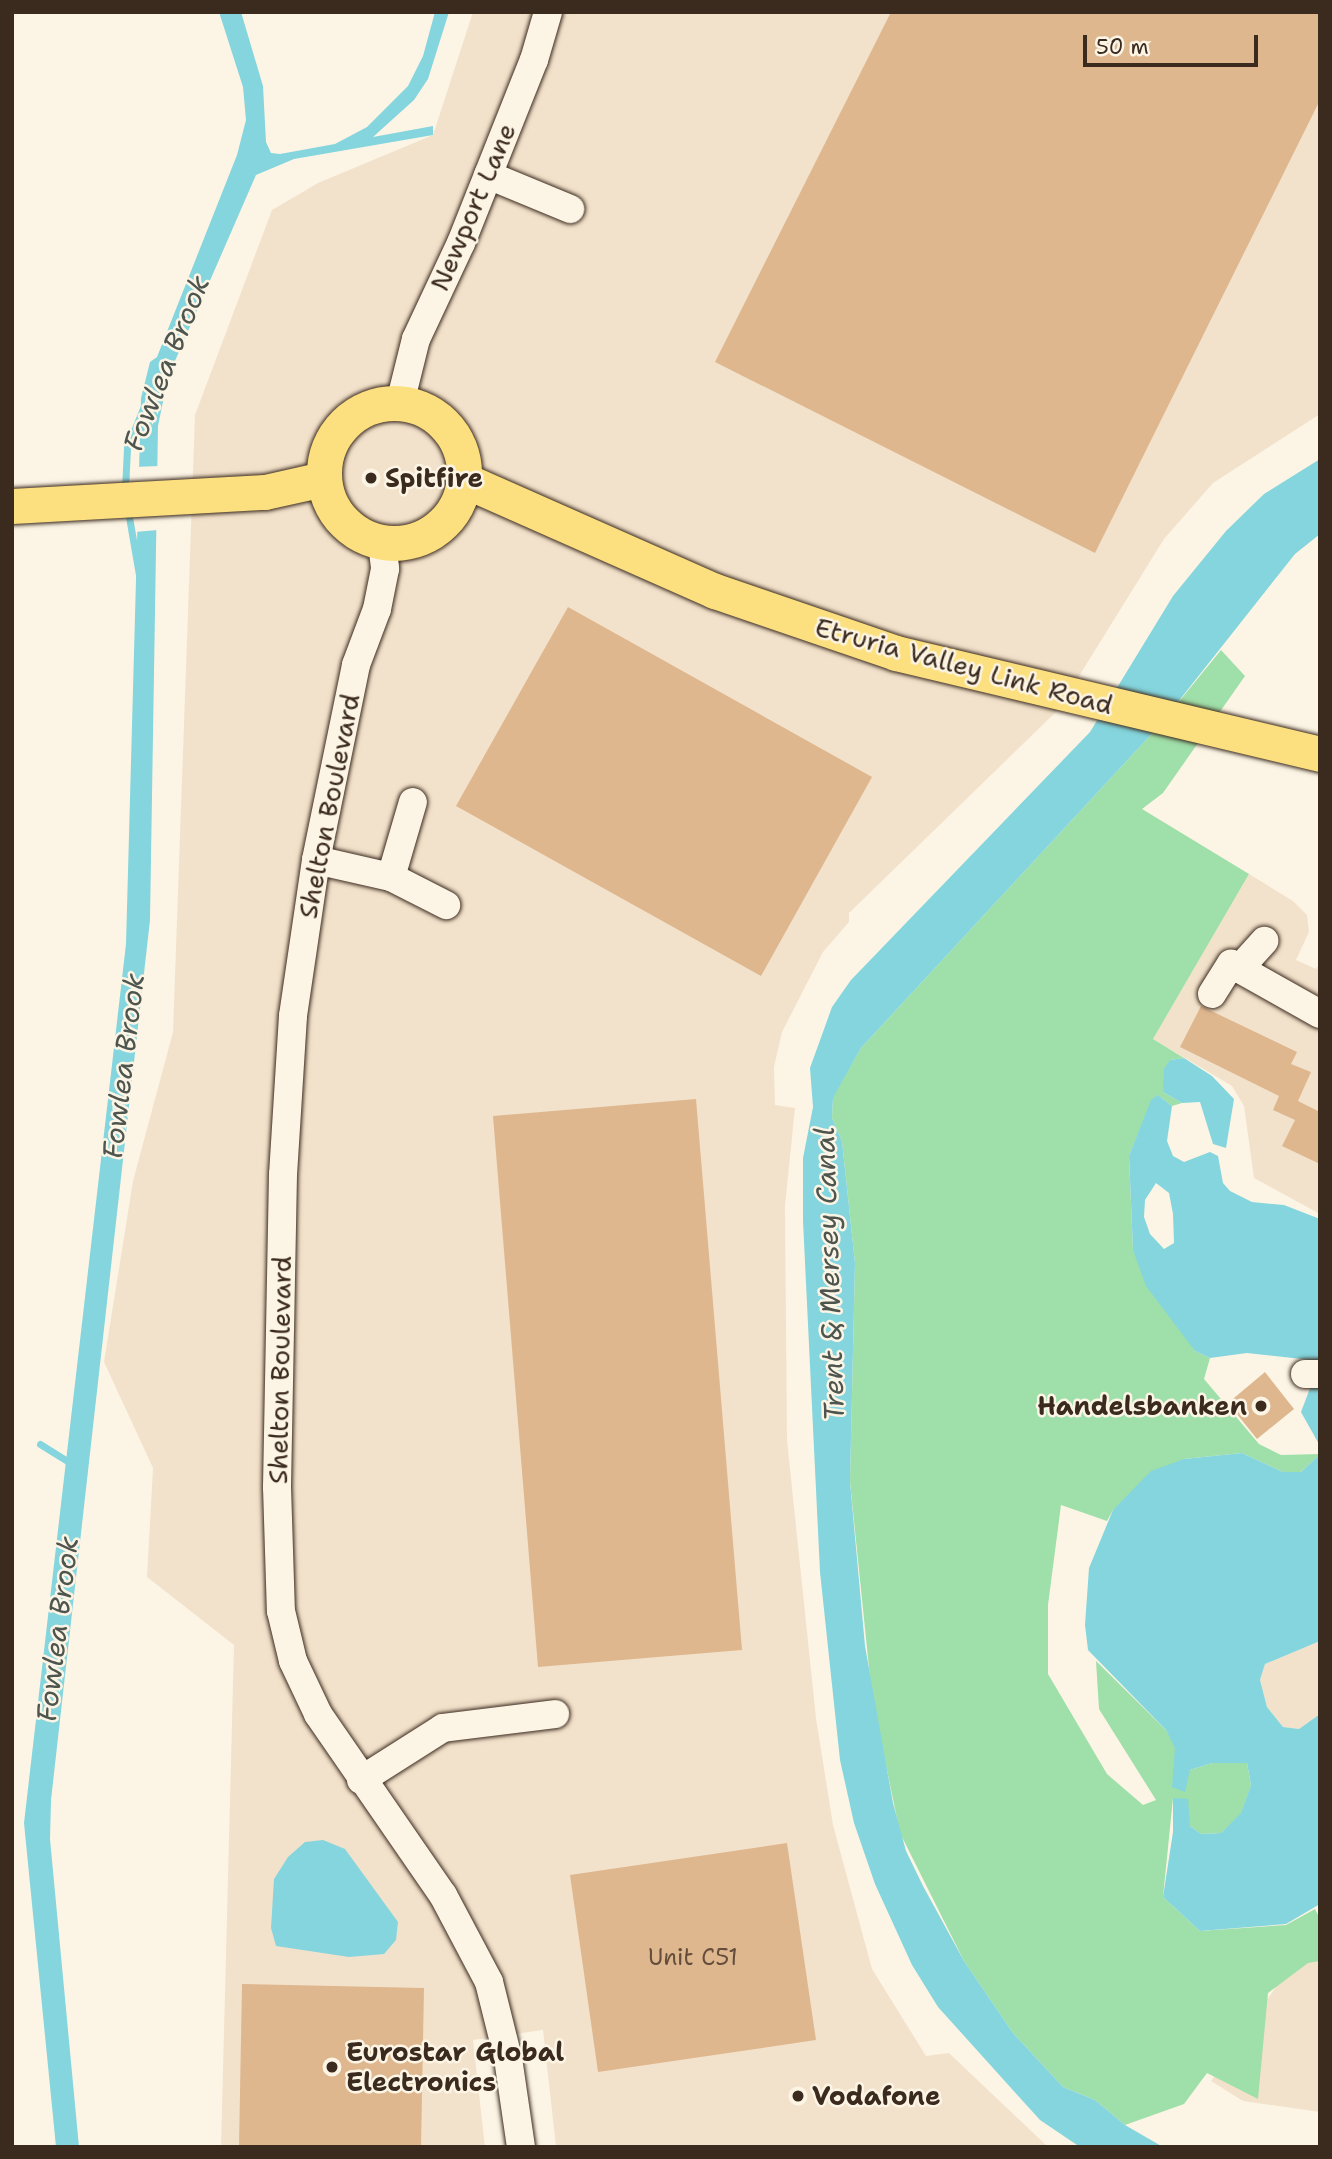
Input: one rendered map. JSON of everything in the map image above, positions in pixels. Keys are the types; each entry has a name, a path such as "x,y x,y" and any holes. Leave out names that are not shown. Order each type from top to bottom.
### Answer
{"main road":[{"path":"400,403 431,414 455,437 463,458 464,480 459,502 446,522 428,536 405,543 382,543 360,536 342,521 329,502 323,479 328,449 344,423 370,407 400,403"},
{"path":"12,506 265,492 323,479"},
{"name":"Etruria Valley Link Road","path":"464,480 632,556 792,620 895,653 1320,754"}],"street":[{"name":"Newport Lane","path":"400,403 416,339 488,175 548,12"},
{"path":"488,175 570,209"},
{"name":"Shelton Boulevard","path":"382,543 385,569 377,608 356,665 316,860 293,1016 283,1174 277,1487 281,1611 293,1661 318,1714 360,1780 422,1863 489,1982 508,2058 521,2147"},
{"path":"391,877 413,802"},
{"path":"316,860 391,877 446,905"},
{"path":"1239,969 1264,941"},
{"path":"1212,994 1231,964 1320,1014"},
{"path":"360,1780 443,1728 555,1714"}],"shaded area":[{"path":"473,12 1320,12 1320,414 1213,483 1164,539 1058,710 849,913 849,922 823,952 782,1032 774,1067 775,1105 795,1108 785,1206 787,1440 816,1718 833,1825 872,1969 926,2056 949,2053 1048,2147 556,2147 543,2030 473,2040 485,2147 221,2147 234,1645 147,1577 153,1468 104,1362 133,1181 173,1032 195,415 272,210 318,183 433,135"},
{"path":"1249,874 1293,901 1307,915 1309,932 1296,960 1316,969 1320,962 1320,1214 1254,1178 1244,1106 1232,1086 1153,1039"},
{"path":"1320,1641 1320,1714 1299,1729 1283,1727 1267,1707 1260,1680 1265,1664"},
{"path":"1320,1923 1320,2112 1243,2101 1211,2081"}],"green space":[{"path":"1221,650 1245,676 1163,793 1142,809 1249,874 1153,1039 1184,1058 1170,1060 1163,1092 1182,1103 1172,1106 1158,1095 1152,1100 1129,1156 1133,1250 1195,1351 1210,1358 1204,1379 1259,1444 1281,1455 1320,1454 1301,1472 1283,1472 1242,1453 1184,1459 1113,1510 1107,1521 1061,1505 1048,1605 1048,1674 1107,1774 1143,1805 1156,1800 1099,1709 1096,1661 1166,1730 1190,1770 1212,1763 1247,1763 1251,1785 1241,1814 1221,1833 1201,1834 1190,1826 1173,1798 1163,1897 1200,1931 1286,1925 1315,1909 1320,1919 1320,1961 1308,1963 1268,1993 1258,2099 1207,2073 1184,2104 1125,2125 1095,2100 1063,2087 1013,2033 964,1961 900,1833 872,1697 850,1482 855,1263 842,1141 832,1118 833,1097 861,1048 1159,726"}],"water":[{"path":"219,12 241,12 263,86 266,142 271,153 280,154 335,144 367,127 408,86 423,56 435,12 449,12 428,79 414,100 373,137 433,126 433,135 294,159 256,175 168,377 158,426 150,920 51,1800 50,1839 79,2147 56,2147 24,1823 126,944 141,398 150,362 157,357 237,155 246,120 243,87"},
{"name":"Trent & Mersey Canal","path":"1320,459 1320,534 1295,554 1159,726 861,1048 833,1098 832,1118 842,1141 855,1263 850,1482 865,1646 893,1803 906,1851 923,1886 964,1961 1013,2033 1063,2087 1095,2100 1125,2125 1163,2147 1080,2147 1040,2120 938,2007 912,1965 875,1884 854,1823 840,1760 820,1572 803,1221 803,1158 813,1107 810,1068 832,1007 851,980 1090,732 1173,596 1226,531 1264,494"},
{"path":"1184,1058 1212,1076 1234,1099 1226,1148 1213,1144 1200,1102 1182,1103 1163,1092 1164,1069 1170,1060"},
{"path":"1158,1095 1172,1106 1167,1141 1173,1156 1184,1162 1210,1152 1218,1156 1223,1183 1230,1191 1252,1202 1284,1205 1320,1219 1320,1361 1247,1353 1210,1358 1195,1351 1146,1286 1133,1250 1129,1156 1151,1100","holes":["1156,1183 1169,1193 1174,1243 1164,1249 1150,1234 1144,1217 1145,1200"]},
{"path":"1312,1383 1320,1383 1320,1446 1301,1412"},
{"path":"1242,1453 1283,1472 1301,1472 1320,1454 1320,1641 1265,1664 1260,1680 1267,1707 1283,1727 1299,1729 1320,1714 1320,1904 1286,1924 1200,1931 1163,1897 1173,1832 1173,1798 1188,1799 1190,1826 1201,1834 1221,1833 1241,1813 1251,1785 1247,1763 1212,1763 1190,1770 1185,1792 1172,1787 1175,1748 1166,1730 1088,1650 1085,1625 1089,1568 1113,1510 1151,1471 1184,1459"},
{"path":"323,1840 345,1849 398,1922 396,1940 384,1954 349,1957 276,1946 271,1928 274,1879 288,1857 305,1842"}],"pier":[{"path":"159,466 158,530 135,532 135,467"}],"building":[{"path":"891,12 1320,12 1320,100 1095,553 715,362"},
{"path":"568,607 872,777 761,976 456,806"},
{"path":"1201,1006 1297,1052 1291,1064 1311,1072 1298,1101 1320,1112 1320,1164 1282,1146 1295,1120 1273,1110 1279,1096 1180,1047"},
{"path":"696,1099 742,1650 538,1667 493,1116"},
{"name":"Handelsbanken","path":"1265,1372 1294,1409 1257,1439 1228,1403"},
{"path":"787,1843 816,2040 598,2072 570,1875"},
{"name":"Eurostar Global Electronics","path":"242,1984 424,1988 421,2147 239,2147"}],"waterway":[{"name":"Fowlea Brook","path":"125,489 127,448 144,406"},
{"name":"Fowlea Brook","path":"128,511 139,575"},
{"path":"40,1444 72,1464"}],"place":[{"name":"Spitfire","path":"371,478"},
{"name":"Handelsbanken","path":"1261,1406"},
{"name":"Eurostar Global Electronics","path":"332,2067"},
{"name":"Vodafone","path":"798,2096"}]}
